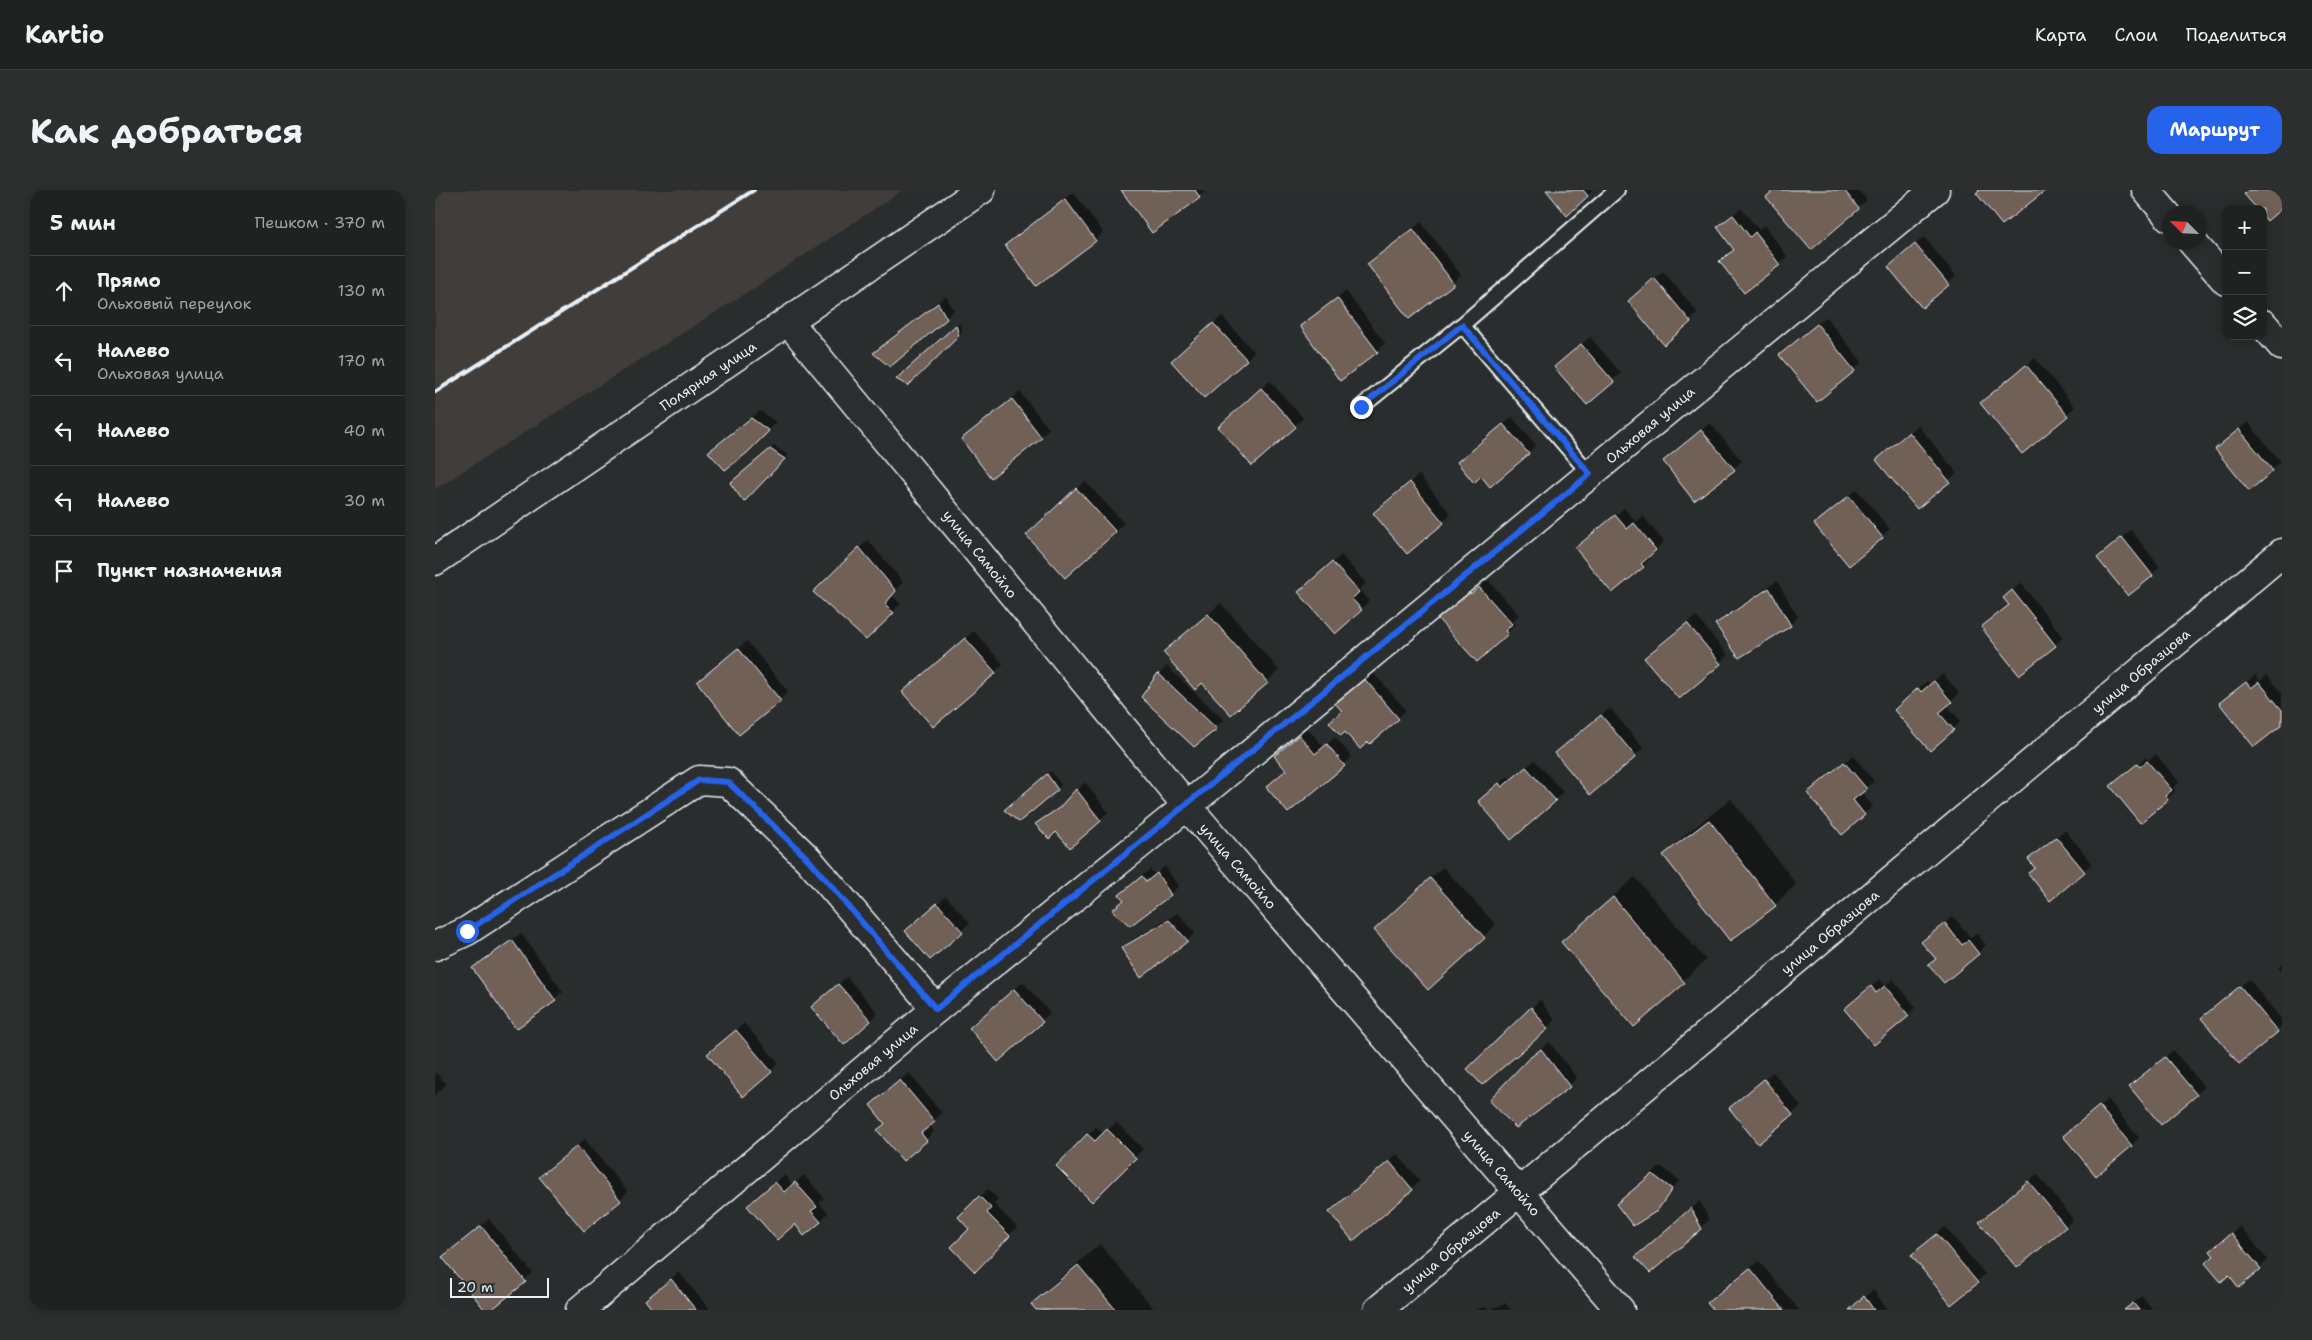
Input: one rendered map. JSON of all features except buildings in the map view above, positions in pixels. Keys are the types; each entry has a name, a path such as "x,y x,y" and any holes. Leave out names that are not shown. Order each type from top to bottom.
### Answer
{"street":[{"name":"Полярная улица","path":"435,561 981,190"},
{"name":"Ольховая улица","path":"580,1310 936,1009 1187,806 1935,190"},
{"path":"2146,190 2162,209"},
{"path":"2199,250 2222,276"},
{"name":"улица Самойло","path":"788,321 1187,806 1620,1310"},
{"path":"2267,329 2282,346"},
{"name":"улица Образцова","path":"1378,1310 2282,553"},
{"path":"435,946 467,931 699,780 728,782 808,859 936,1009"}],"lane":[{"path":"1361,407 1462,325 1617,190"},
{"path":"1462,325 1590,474"}],"shaded area":[{"path":"435,190 903,190 759,285 435,489"}],"railway":[{"path":"435,392 754,190"}],"route":[{"path":"467,931 699,780 728,782 808,859 936,1009 1187,806 1590,474 1462,325 1361,407"}]}
